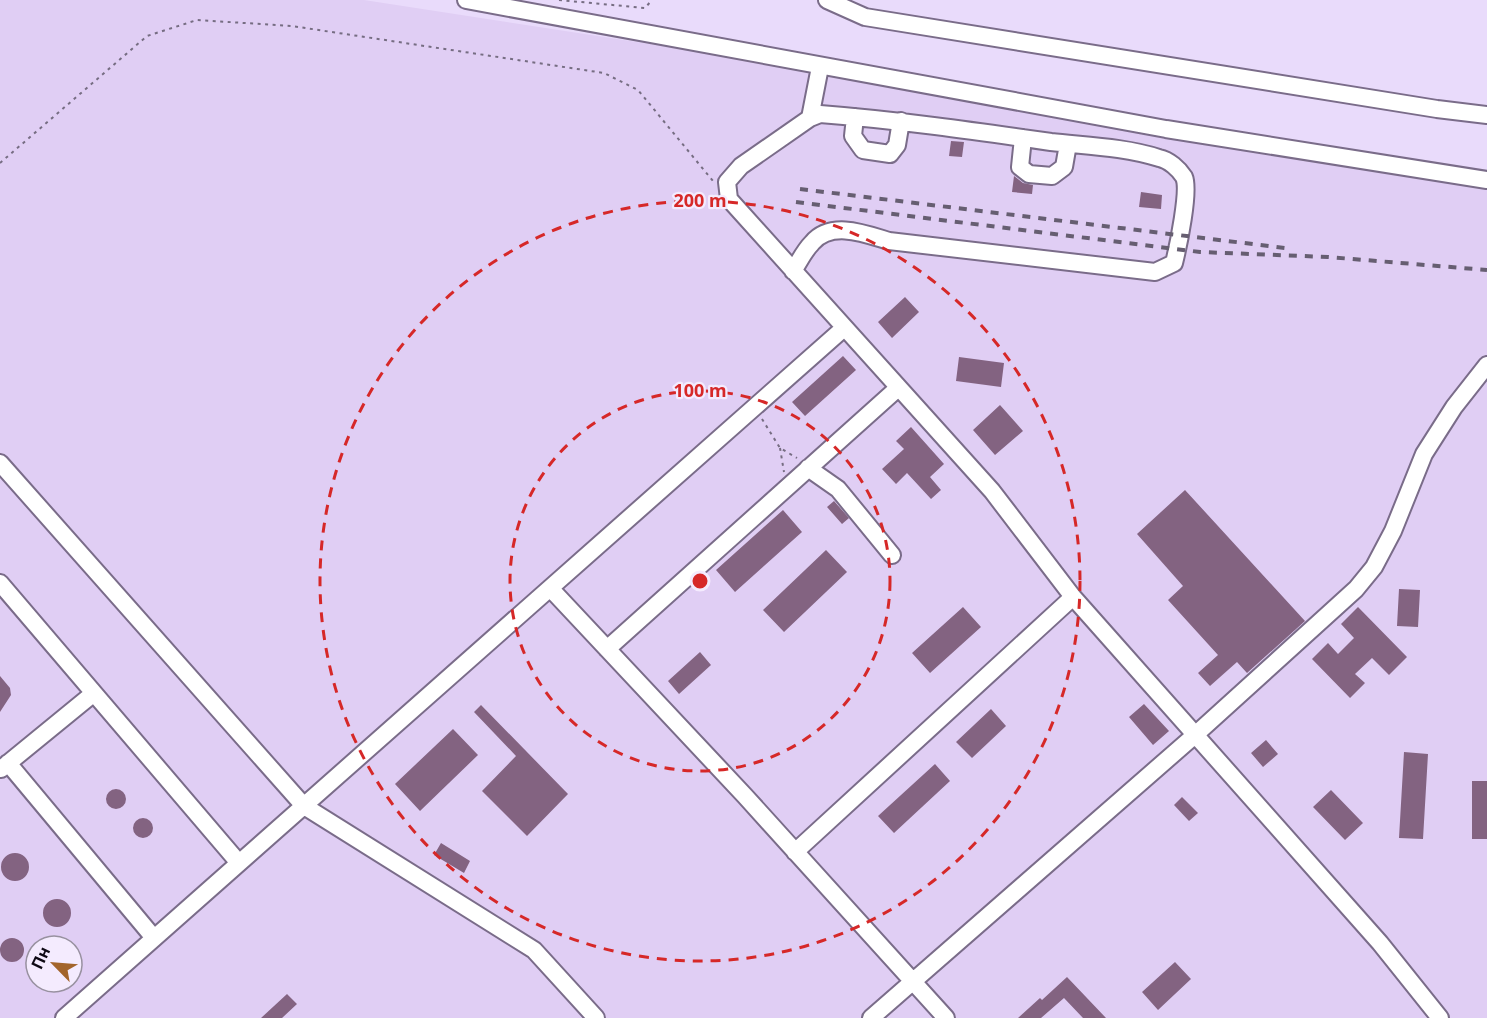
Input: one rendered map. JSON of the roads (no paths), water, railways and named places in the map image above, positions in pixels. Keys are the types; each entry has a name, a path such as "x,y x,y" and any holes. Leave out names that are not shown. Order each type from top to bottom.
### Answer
{"lane":[{"path":"466,0 1166,129 1487,180"},
{"path":"827,0 865,17 1487,115"},
{"path":"810,118 820,67"},
{"path":"793,271 813,241 839,230 889,241 1155,272 1174,263 1184,208 1185,179 1176,167 1162,158 1120,149 901,121 820,114 810,118 741,166 728,182 729,199 793,271 844,328 992,491 1073,597 1380,943 1440,1018"},
{"path":"855,117 853,136 863,150 890,154 897,145 901,121"},
{"path":"1023,138 1020,167 1029,174 1052,176 1064,167 1068,144"},
{"path":"64,1018 844,328"},
{"path":"871,1018 1195,735 1356,589 1374,567 1393,531 1424,454 1454,407 1487,365"},
{"path":"607,649 898,387"},
{"path":"0,463 304,806 534,950 596,1018"},
{"path":"808,468 838,489 892,555"},
{"path":"0,583 239,863"},
{"path":"550,588 946,1018"},
{"path":"795,852 1073,597"},
{"path":"94,693 4,766 154,938"}],"railway":[{"path":"800,189 1285,248"},
{"path":"796,202 1200,252 1328,257 1487,270"}]}
